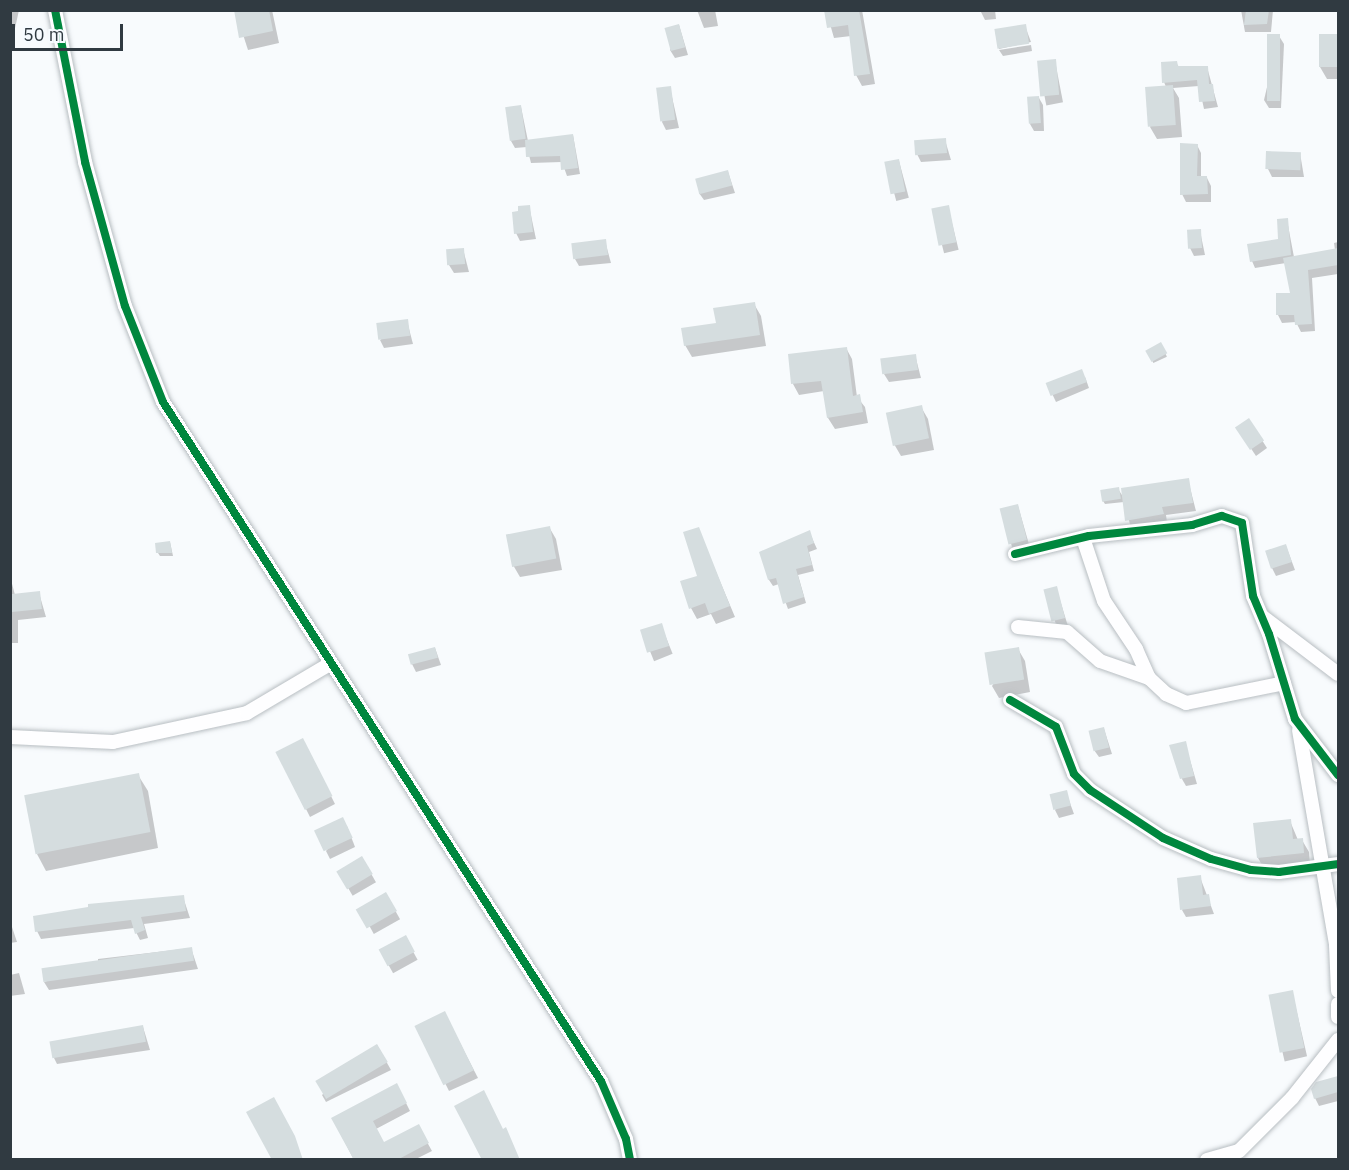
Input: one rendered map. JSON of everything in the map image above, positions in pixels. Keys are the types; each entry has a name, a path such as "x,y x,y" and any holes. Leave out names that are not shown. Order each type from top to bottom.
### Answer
{"street":[{"path":"55,10 85,162 141,352 163,402 600,1081 622,1131 630,1160"},
{"path":"1015,554 1083,538 1192,525 1222,516 1242,523 1252,596 1261,616 1295,719 1324,868 1338,991"},
{"path":"1083,538 1104,601 1136,649 1149,678 1166,694 1186,703 1284,683"},
{"path":"1261,616 1338,674"},
{"path":"1018,627 1067,632 1100,661 1149,678"},
{"path":"10,737 114,742 247,713 330,664"},
{"path":"1010,700 1056,727 1074,774 1090,790 1163,838 1211,859 1251,870 1324,868 1338,864"},
{"path":"1295,719 1338,775"},
{"path":"1338,1004 1338,1017"},
{"path":"1207,1160 1239,1151 1292,1098 1338,1040"}],"building":[{"path":"234,10 269,10 273,31 239,38"},
{"path":"824,10 859,10 870,74 854,76 848,25 827,28"},
{"path":"1246,10 1269,10 1267,24 1244,25"},
{"path":"679,24 685,47 671,51 665,28"},
{"path":"1026,24 1029,44 998,49 994,29"},
{"path":"1267,34 1280,34 1280,101 1267,101"},
{"path":"1319,34 1338,34 1338,67 1319,67"},
{"path":"1056,59 1059,95 1040,97 1037,61"},
{"path":"1177,61 1178,66 1208,66 1209,84 1213,84 1215,101 1199,102 1197,80 1162,83 1161,62"},
{"path":"1173,85 1176,125 1148,127 1145,87"},
{"path":"671,86 675,120 660,122 656,88"},
{"path":"1039,96 1041,123 1029,124 1027,97"},
{"path":"521,105 526,139 510,141 505,107"},
{"path":"573,134 578,168 561,170 560,156 526,157 525,140"},
{"path":"946,138 947,153 915,155 914,140"},
{"path":"1180,143 1198,144 1197,176 1207,176 1208,194 1180,195"},
{"path":"1266,151 1301,152 1300,170 1265,169"},
{"path":"899,159 905,191 891,194 884,162"},
{"path":"728,170 732,185 699,194 695,179"},
{"path":"530,205 533,232 514,234 512,212 518,211 518,206"},
{"path":"949,205 956,242 939,246 931,208"},
{"path":"1288,218 1291,255 1250,262 1247,244 1278,239 1277,219"},
{"path":"1201,229 1202,248 1188,249 1187,230"},
{"path":"606,239 608,255 573,259 571,243"},
{"path":"464,248 465,264 447,265 446,249"},
{"path":"1338,248 1338,265 1308,270 1312,324 1295,325 1294,315 1276,315 1276,293 1290,293 1283,258"},
{"path":"755,302 760,335 684,346 681,328 716,323 713,308"},
{"path":"408,319 410,336 378,340 376,323"},
{"path":"1161,342 1167,353 1152,362 1145,351"},
{"path":"847,347 853,396 860,394 863,412 827,418 821,381 791,384 788,354"},
{"path":"916,354 918,370 882,374 880,358"},
{"path":"1082,369 1087,382 1051,396 1046,383"},
{"path":"922,405 929,438 893,446 886,413"},
{"path":"1249,418 1264,440 1250,450 1235,428"},
{"path":"1189,478 1193,503 1162,507 1164,514 1125,521 1121,488"},
{"path":"1119,487 1121,499 1102,502 1100,490"},
{"path":"1018,504 1027,540 1009,544 1000,509"},
{"path":"550,526 556,558 512,567 506,535"},
{"path":"699,527 730,606 709,614 705,603 689,609 680,581 697,576 683,532"},
{"path":"810,530 814,543 807,546 812,565 796,569 804,597 783,604 776,578 768,580 759,552"},
{"path":"170,541 172,553 156,553 155,543"},
{"path":"1286,544 1292,562 1271,569 1265,551"},
{"path":"1057,586 1065,618 1051,621 1043,589"},
{"path":"40,591 42,609 12,612 10,594"},
{"path":"662,623 669,646 647,653 640,630"},
{"path":"435,647 438,658 411,665 408,654"},
{"path":"1019,647 1024,680 990,685 984,652"},
{"path":"1104,727 1109,747 1094,751 1088,731"},
{"path":"303,738 333,796 305,810 275,752"},
{"path":"1186,741 1194,776 1180,779 1169,745"},
{"path":"139,773 150,832 36,854 24,795"},
{"path":"1067,790 1071,806 1053,810 1050,794"},
{"path":"343,817 353,838 324,851 314,831"},
{"path":"1291,819 1293,839 1303,838 1304,853 1257,858 1253,823"},
{"path":"362,856 373,874 347,889 336,871"},
{"path":"1201,875 1203,895 1209,894 1211,906 1180,910 1177,878"},
{"path":"386,892 397,911 367,929 356,910"},
{"path":"184,895 186,911 141,917 145,930 135,934 131,920 35,932 33,916 88,907 88,904"},
{"path":"406,935 415,952 388,966 379,950"},
{"path":"192,947 194,961 43,982 41,968"},
{"path":"1293,990 1304,1048 1280,1053 1268,995"},
{"path":"445,1011 474,1070 443,1085 414,1026"},
{"path":"143,1025 146,1042 52,1058 49,1041"},
{"path":"377,1044 388,1062 326,1099 315,1081"},
{"path":"1338,1076 1338,1092 1314,1099 1311,1089 1316,1082"},
{"path":"397,1083 407,1103 373,1121 384,1142 419,1124 429,1143 397,1160 354,1160 331,1118"},
{"path":"484,1090 503,1129 506,1127 520,1160 482,1160 454,1106"},
{"path":"274,1097 295,1136 303,1160 272,1160 246,1112"}],"cycle path":[{"path":"55,10 85,162 125,306 163,402 601,1081 626,1139 630,1160"},
{"path":"1015,554 1089,536 1192,525 1222,516 1242,523 1253,596 1269,634 1295,719 1338,775"},
{"path":"1010,700 1056,727 1074,774 1090,790 1163,838 1211,859 1251,870 1279,872 1338,864"}]}
